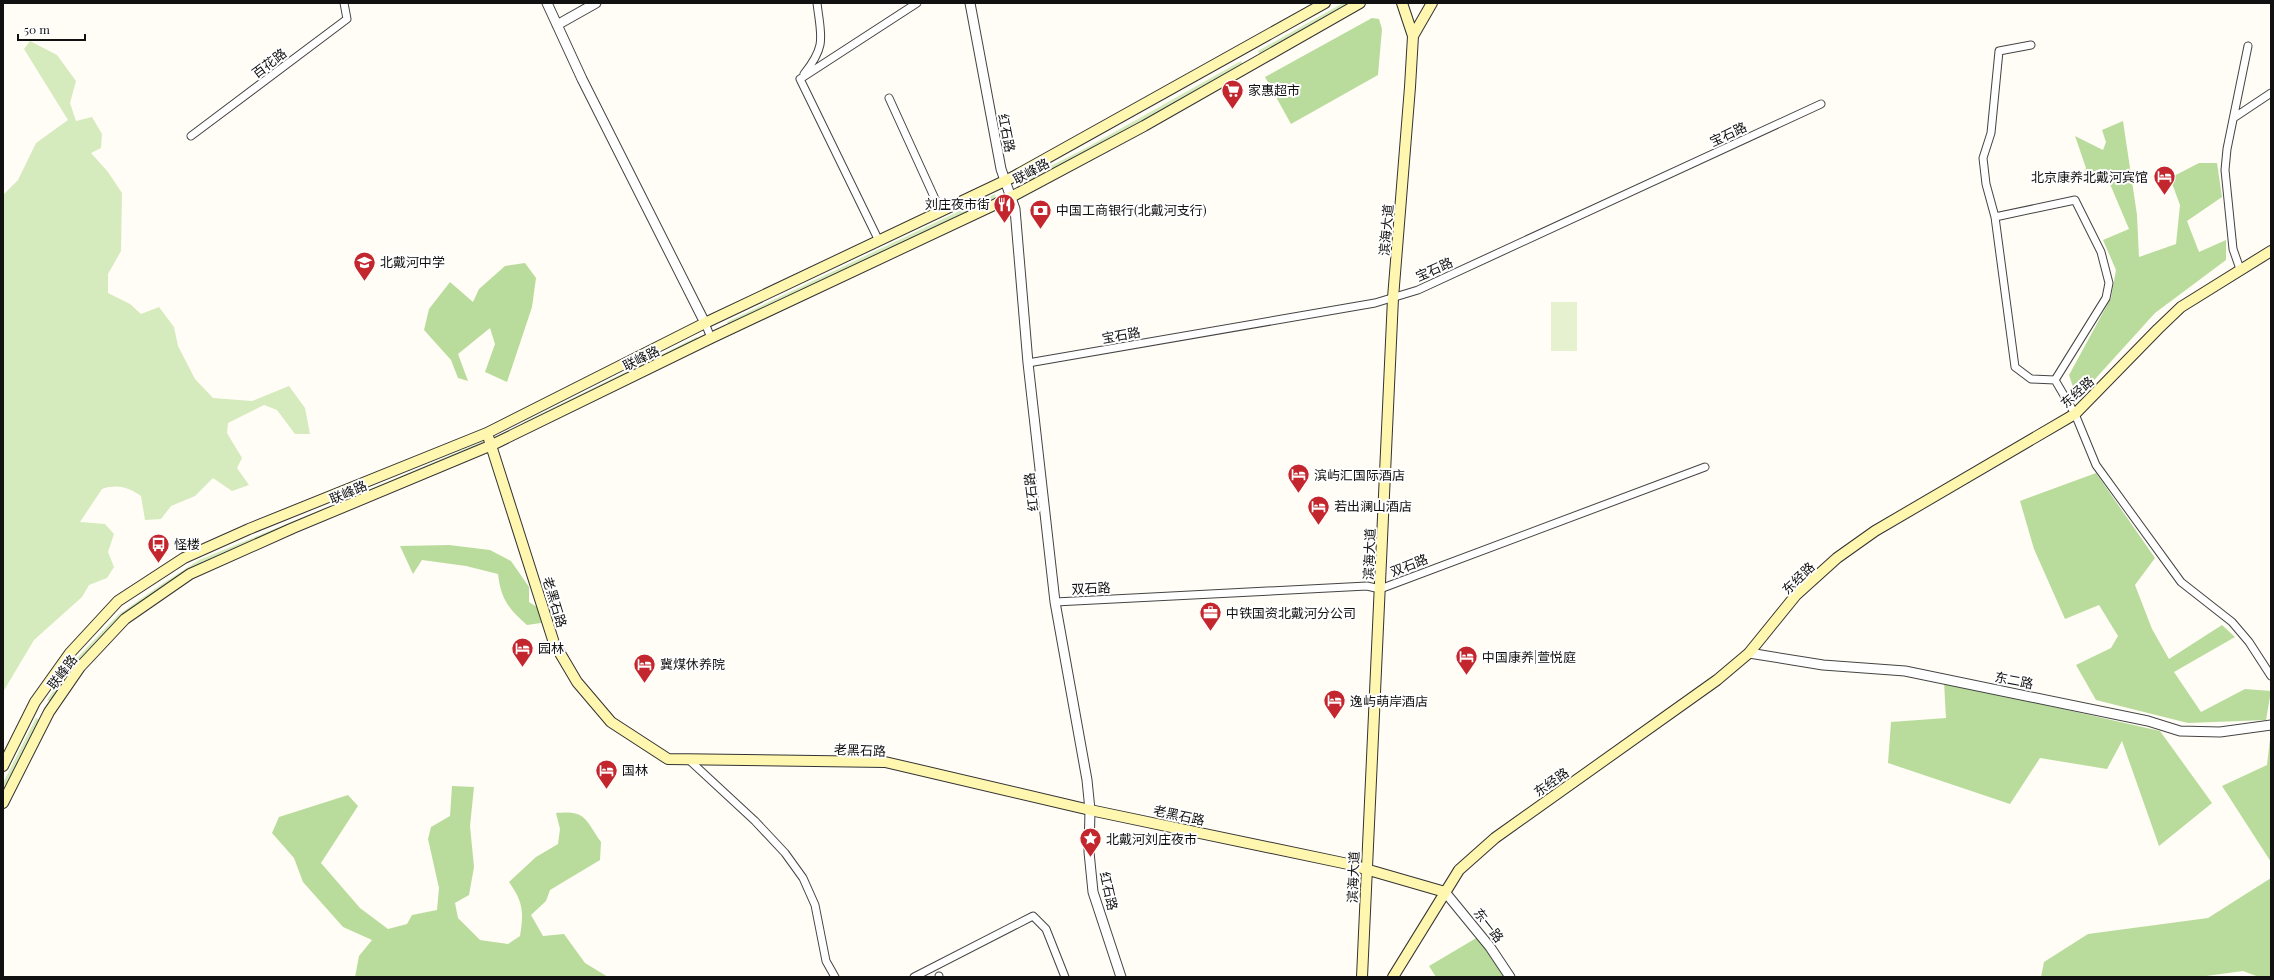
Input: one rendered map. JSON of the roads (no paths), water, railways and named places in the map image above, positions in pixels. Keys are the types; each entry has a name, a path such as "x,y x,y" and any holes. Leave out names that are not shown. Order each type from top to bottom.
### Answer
{"main road":[{"name":"联峰路","path":"3,766 35,702 70,653 118,601 184,558 249,529 487,433 705,323 1005,181 1325,3"},
{"name":"联峰路","path":"3,803 49,712 80,667 125,620 190,574 293,528 492,445 712,338 1011,196 1144,126 1360,3"},
{"path":"1402,3 1413,36"},
{"path":"1413,36 1432,3"},
{"name":"滨海大道","path":"1362,977 1393,298 1413,36"},
{"name":"东经路","path":"1392,977 1459,870 1495,838 1718,680 1749,653 1796,596 1837,558 1875,531 2075,414 2181,307 2271,251"},
{"name":"老黑石路","path":"487,433 554,643 577,682 611,722 668,759 885,762 1090,810 1367,869 1446,892"}],"street":[{"name":"百花路","path":"191,136 347,20 344,3"},
{"path":"547,3 582,79 712,338"},
{"path":"557,25 596,3"},
{"path":"800,78 815,60 821,46 817,3"},
{"path":"800,78 917,3"},
{"name":"红石路","path":"970,3 1001,169 1015,209 1028,363 1055,602 1087,780 1090,810 1089,852 1093,892 1121,977"},
{"path":"2031,45 1999,51 1990,133 1983,158 1986,184 1995,217 2014,367 2031,379 2055,380"},
{"path":"2240,269 2233,249 2225,170 2227,149 2235,117 2248,46"},
{"path":"800,78 879,241"},
{"path":"2235,117 2270,96"},
{"path":"889,98 941,212"},
{"name":"宝石路","path":"1028,363 1375,303 1418,290 1821,104"},
{"path":"1995,217 2075,200 2101,252 2109,283 2106,298 2055,380"},
{"path":"2055,380 2075,414 2096,465 2181,582 2232,622 2249,642 2271,676"},
{"name":"双石路","path":"1055,602 1367,586 1380,589 1706,467"},
{"name":"东二路","path":"1749,653 1823,665 1905,671 2148,721 2180,731 2220,732 2271,725"},
{"path":"688,759 755,821 785,853 803,878 815,905 826,961 835,977"},
{"name":"东一路","path":"1446,892 1490,947 1510,977"},
{"path":"914,977 1033,916 1046,929 1065,977"}],"place":[{"name":"家惠超市","path":"1232,110"},
{"name":"北京康养北戴河宾馆","path":"2164,196"},
{"name":"刘庄夜市街","path":"1005,224"},
{"name":"中国工商银行(北戴河支行)","path":"1041,230"},
{"name":"北戴河中学","path":"365,282"},
{"name":"滨屿汇国际酒店","path":"1299,494"},
{"name":"若出澜山酒店","path":"1319,526"},
{"name":"怪楼","path":"159,564"},
{"name":"中铁国资北戴河分公司","path":"1211,632"},
{"name":"园林","path":"522,668"},
{"name":"中国康养|萱悦庭","path":"1466,676"},
{"name":"冀煤休养院","path":"644,684"},
{"name":"逸屿萌岸酒店","path":"1334,720"},
{"name":"国林","path":"606,790"},
{"name":"北戴河刘庄夜市","path":"1091,858"}]}
